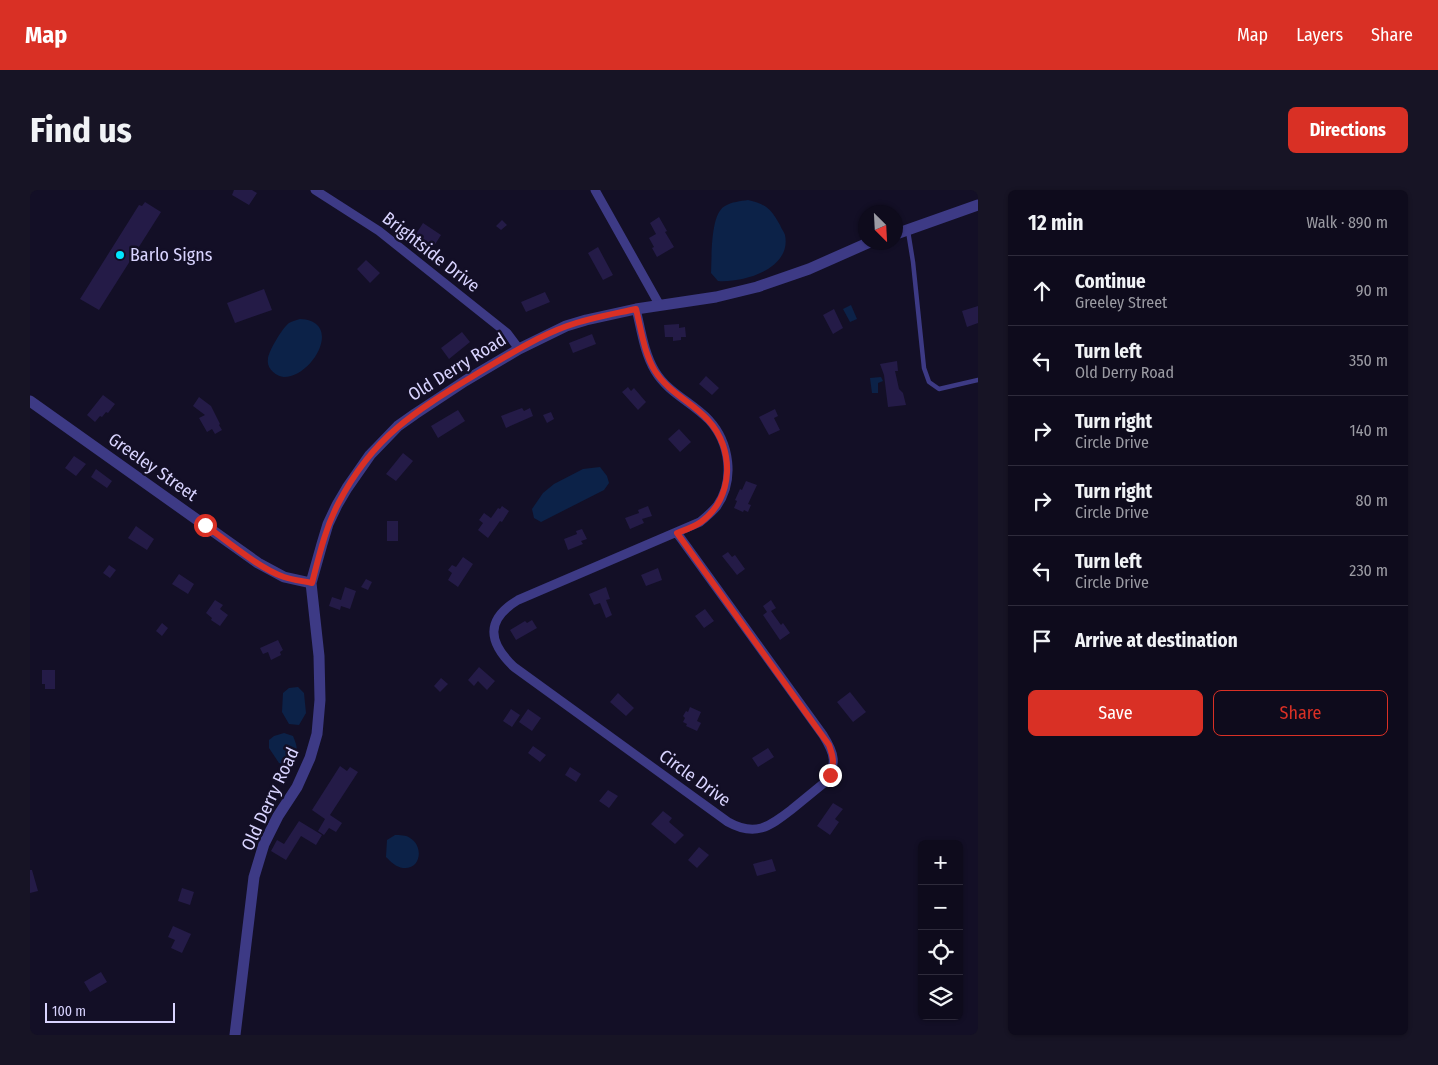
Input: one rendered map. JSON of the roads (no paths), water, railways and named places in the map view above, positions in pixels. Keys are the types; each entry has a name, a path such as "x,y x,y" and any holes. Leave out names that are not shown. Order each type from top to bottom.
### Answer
{"street":[{"name":"Brightside Drive","path":"315,190 379,231 506,333 519,349"},
{"path":"594,190 659,304"},
{"path":"903,232 978,205"},
{"name":"Old Derry Road","path":"235,1035 254,877 264,844 310,758 317,734 320,700 319,656 312,583 322,544 334,513 347,488 370,455 398,426 465,381 519,349 566,326 659,304 716,297 757,287 809,269 858,247"},
{"name":"Circle Drive","path":"636,309 647,353 655,371 668,387 708,419 720,436 727,456 728,476 722,497 700,522 518,600 502,612 497,620 494,630 495,641 499,651 514,667 728,822 737,827 747,829 767,827 824,783 834,766 833,755 823,735 677,533"},
{"name":"Greeley Street","path":"30,401 258,563 284,577 312,583"}],"lane":[{"path":"908,230 924,368 929,382 939,389 978,380"}],"water":[{"path":"748,200 764,205 774,215 785,235 785,247 781,257 764,272 740,279 718,281 711,273 714,226 720,211 725,206"},
{"path":"851,305 857,319 850,322 843,309"},
{"path":"300,319 313,322 320,329 322,338 319,349 305,368 295,375 281,377 270,369 268,362 270,351 286,325"},
{"path":"881,377 883,381 878,383 878,393 872,393 870,378"},
{"path":"600,467 607,476 609,483 604,490 541,522 534,518 532,509 543,493 554,484 583,469"},
{"path":"298,687 304,693 306,713 299,725 289,724 282,712 283,693 289,688"},
{"path":"284,733 293,736 297,748 296,754 288,765 279,763 269,748 269,740 274,736"},
{"path":"395,835 409,837 417,846 419,852 417,861 409,868 400,867 386,857 387,840"}],"place":[{"name":"Barlo Signs","path":"120,255"}]}
